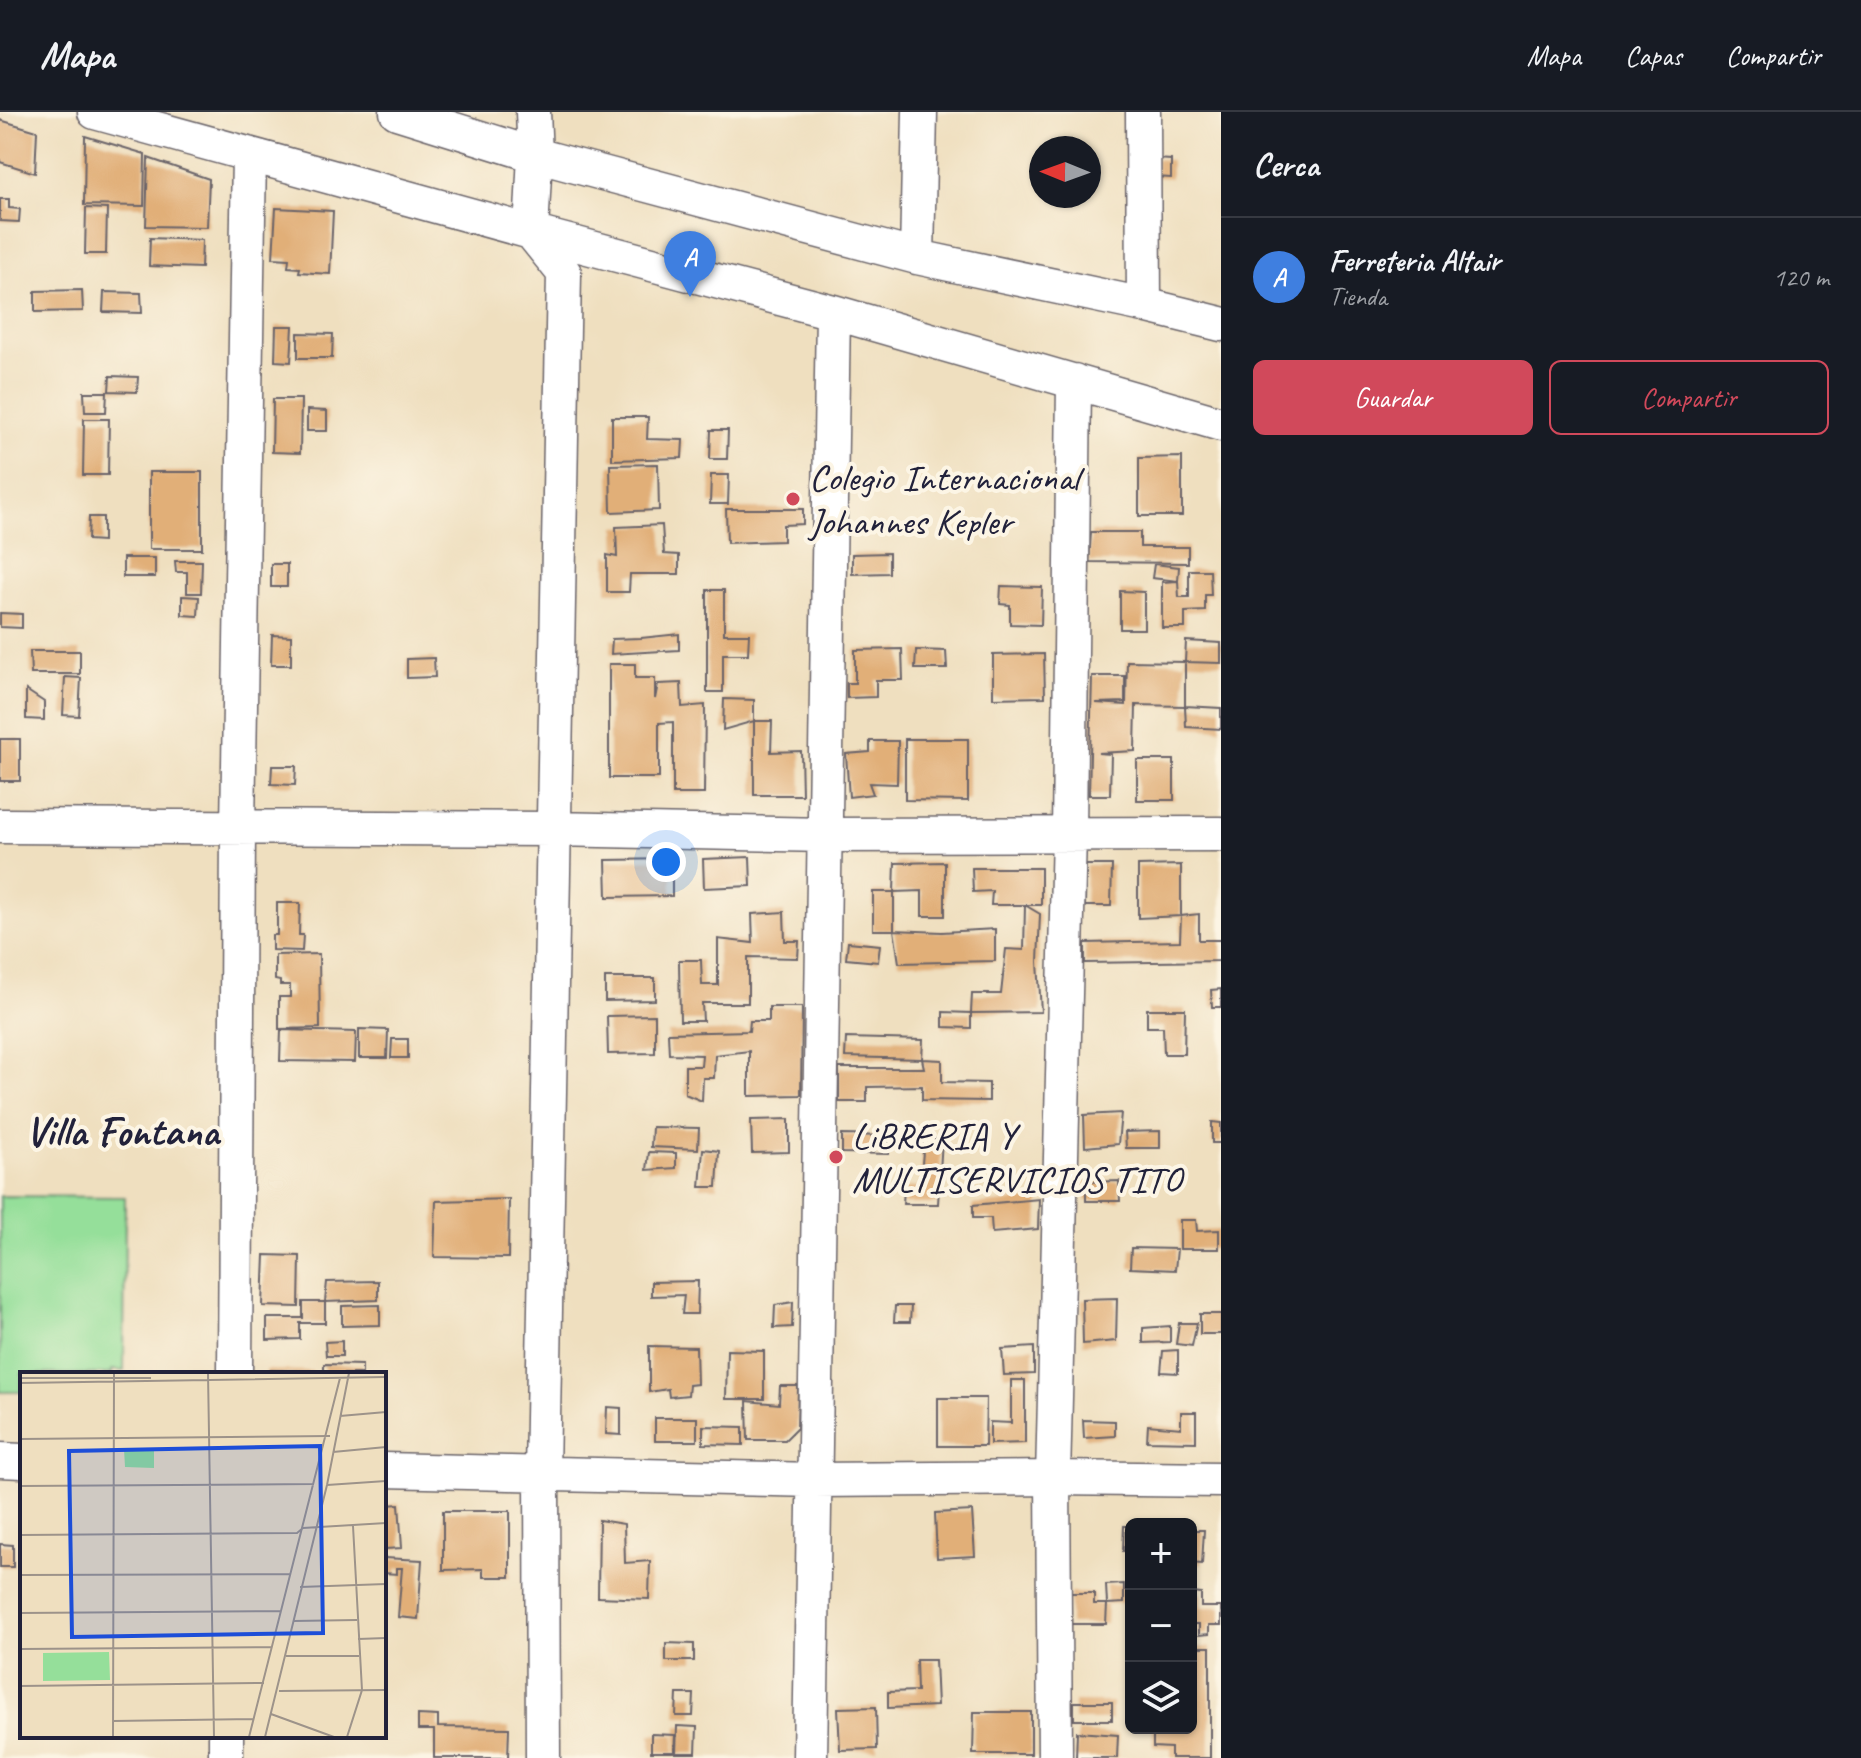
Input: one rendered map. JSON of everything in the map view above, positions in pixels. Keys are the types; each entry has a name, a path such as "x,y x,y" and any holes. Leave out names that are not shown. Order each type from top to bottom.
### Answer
{"street":[{"path":"95,112 833,312 1221,424"},
{"path":"397,112 535,155 917,257 1221,324"},
{"path":"533,112 535,155 531,232 564,273 542,1473 543,1758"},
{"path":"917,257 920,112"},
{"path":"1143,112 1144,305"},
{"path":"235,1372 238,827 249,155"},
{"path":"810,1758 833,312"},
{"path":"1055,1758 1053,1478 1069,834 1074,381"},
{"path":"0,826 554,829 825,835 1221,834"},
{"path":"0,1460 20,1461"},
{"path":"386,1470 814,1480 1221,1480"}],"green space":[{"path":"0,1196 125,1197 124,1371 20,1372 20,1392 0,1392"}],"building":[{"path":"0,120 37,131 35,173 0,162"},
{"path":"85,136 145,154 144,206 84,205"},
{"path":"148,158 209,179 207,227 146,226"},
{"path":"1156,159 1171,160 1171,178 1156,177"},
{"path":"0,199 9,199 9,208 20,209 19,222 0,221"},
{"path":"86,208 107,209 106,254 85,254"},
{"path":"276,208 333,211 330,274 299,272 300,268 288,267 289,259 273,258"},
{"path":"150,238 202,240 201,268 149,266"},
{"path":"82,290 83,311 35,312 35,291"},
{"path":"104,292 141,293 142,313 103,312"},
{"path":"276,326 293,326 291,362 275,361"},
{"path":"298,333 333,334 332,358 298,358"},
{"path":"110,376 138,377 137,392 109,391"},
{"path":"84,392 107,392 106,412 85,412"},
{"path":"273,399 301,399 300,453 272,452"},
{"path":"307,410 327,411 327,431 307,431"},
{"path":"612,417 648,417 647,439 683,440 682,458 612,460"},
{"path":"84,419 109,419 108,475 83,475"},
{"path":"711,430 728,430 727,459 710,459"},
{"path":"1182,457 1182,516 1139,516 1139,458"},
{"path":"658,464 659,510 611,512 610,465"},
{"path":"149,472 202,472 202,549 149,549"},
{"path":"711,475 729,475 728,504 710,504"},
{"path":"726,509 803,509 803,524 783,525 783,541 727,543"},
{"path":"89,517 103,517 103,541 88,540"},
{"path":"662,525 664,554 679,555 679,574 630,574 629,592 607,592 607,555 617,557 616,527"},
{"path":"1091,532 1140,532 1140,547 1188,547 1188,563 1089,562"},
{"path":"889,553 889,573 852,574 852,554"},
{"path":"123,558 155,558 155,577 123,577"},
{"path":"175,561 202,561 201,593 187,593 187,572 176,572"},
{"path":"271,564 287,564 287,587 271,587"},
{"path":"1154,564 1179,567 1178,581 1152,578"},
{"path":"1189,570 1210,570 1211,595 1205,595 1205,611 1185,612 1185,628 1162,628 1162,582 1178,581 1179,597 1189,597"},
{"path":"1001,586 1042,587 1041,625 1010,624 1010,605 1000,604"},
{"path":"707,590 724,590 724,634 749,634 748,654 723,654 723,692 707,692"},
{"path":"1120,591 1144,592 1144,629 1120,629"},
{"path":"182,596 199,597 198,616 182,615"},
{"path":"0,613 22,614 22,628 0,627"},
{"path":"679,634 679,650 611,654 612,639"},
{"path":"272,635 291,636 291,665 271,665"},
{"path":"1186,641 1221,643 1221,663 1185,662"},
{"path":"902,649 903,680 876,680 876,697 847,698 847,683 855,683 855,650"},
{"path":"916,650 946,651 947,669 915,669"},
{"path":"30,651 80,651 80,674 31,674"},
{"path":"1044,654 1045,697 993,698 993,655"},
{"path":"434,658 435,677 407,678 407,659"},
{"path":"1127,661 1185,662 1185,706 1136,705 1135,751 1098,753 1111,754 1110,795 1089,795 1092,676 1125,676 1125,702 1096,703 1126,705"},
{"path":"609,664 635,664 635,678 655,678 655,699 658,684 681,683 682,707 705,705 704,794 673,794 673,722 659,723 659,778 609,778"},
{"path":"65,677 81,678 79,716 63,715"},
{"path":"26,690 44,702 44,720 26,719"},
{"path":"724,699 754,700 754,721 723,730"},
{"path":"1185,706 1221,708 1221,729 1186,727"},
{"path":"754,721 772,721 771,752 801,751 802,795 754,795"},
{"path":"0,739 20,739 20,781 0,781"},
{"path":"905,739 968,739 968,801 905,800"},
{"path":"870,741 898,741 897,784 869,783 873,794 849,797 846,754 870,752"},
{"path":"1137,760 1174,760 1174,800 1137,800"},
{"path":"272,766 296,766 295,785 271,784"},
{"path":"750,857 751,886 704,888 703,859"},
{"path":"672,859 672,896 607,897 606,860"},
{"path":"945,862 945,916 922,916 922,891 894,892 895,863"},
{"path":"1086,865 1112,865 1111,906 1085,906"},
{"path":"1181,865 1181,916 1138,918 1138,866"},
{"path":"972,868 1041,868 1041,905 991,905 992,891 973,892"},
{"path":"873,892 894,892 894,930 873,930"},
{"path":"277,903 300,903 302,951 272,950 272,935 277,935"},
{"path":"1025,905 1040,914 1038,962 1041,1012 971,1013 972,994 1001,994 1006,949 1024,950"},
{"path":"784,912 785,941 799,941 798,958 748,957 748,1003 702,1003 703,1021 680,1021 679,960 701,960 702,985 718,985 718,939 753,943 752,914"},
{"path":"1199,914 1199,940 1221,940 1221,961 1085,963 1085,943 1180,941 1181,916"},
{"path":"995,929 995,961 899,963 894,930 942,932"},
{"path":"848,942 880,945 878,962 846,959"},
{"path":"319,954 320,1028 279,1029 279,997 290,997 290,985 280,985 280,981 275,980 275,955"},
{"path":"605,978 655,978 655,1000 605,1001"},
{"path":"1221,989 1221,1007 1212,1007 1211,990"},
{"path":"769,1007 802,1007 801,1095 749,1096 749,1051 715,1055 714,1078 703,1078 702,1101 685,1094 685,1066 701,1066 702,1055 669,1054 668,1033 749,1031 750,1021 769,1021"},
{"path":"1147,1009 1185,1009 1184,1054 1164,1054 1163,1027 1147,1027"},
{"path":"943,1012 971,1013 971,1028 943,1027"},
{"path":"655,1015 655,1053 608,1054 607,1016"},
{"path":"359,1029 388,1030 387,1058 359,1058"},
{"path":"281,1030 356,1032 355,1062 280,1061"},
{"path":"846,1038 923,1040 922,1059 845,1057"},
{"path":"392,1039 408,1039 408,1058 391,1058"},
{"path":"922,1059 942,1060 942,1082 989,1083 989,1101 922,1100 922,1086 867,1087 867,1102 839,1102 839,1068 924,1068"},
{"path":"1121,1113 1118,1144 1085,1147 1084,1115"},
{"path":"789,1119 789,1152 752,1153 751,1120"},
{"path":"1212,1122 1221,1123 1221,1143 1212,1143"},
{"path":"652,1127 699,1128 698,1149 651,1147"},
{"path":"1160,1131 1160,1148 1126,1148 1125,1132"},
{"path":"842,1135 889,1136 889,1154 842,1153"},
{"path":"942,1139 938,1204 903,1204 904,1188 920,1187 924,1140"},
{"path":"703,1149 719,1151 717,1187 700,1187"},
{"path":"649,1152 676,1153 676,1168 647,1170"},
{"path":"1119,1181 1120,1201 1086,1201 1086,1182"},
{"path":"509,1199 508,1258 434,1257 436,1201"},
{"path":"1039,1199 1038,1229 992,1233 991,1218 973,1218 973,1205"},
{"path":"1180,1220 1196,1220 1197,1231 1219,1230 1219,1249 1180,1249"},
{"path":"1131,1248 1177,1249 1175,1270 1130,1268"},
{"path":"265,1255 300,1256 299,1307 263,1306"},
{"path":"378,1281 378,1300 325,1302 327,1282"},
{"path":"698,1281 697,1314 682,1314 684,1295 651,1296 651,1282"},
{"path":"1117,1298 1116,1341 1083,1344 1082,1299"},
{"path":"303,1302 325,1302 325,1323 300,1323 300,1339 267,1340 267,1318 303,1318"},
{"path":"793,1302 792,1327 774,1328 775,1305"},
{"path":"380,1305 380,1325 342,1326 342,1306"},
{"path":"895,1306 911,1306 910,1322 894,1322"},
{"path":"1200,1314 1221,1314 1221,1334 1200,1334"},
{"path":"1179,1323 1197,1323 1192,1346 1176,1344"},
{"path":"1170,1326 1170,1342 1143,1343 1143,1328"},
{"path":"342,1341 342,1356 326,1356 325,1342"},
{"path":"649,1346 696,1347 697,1384 689,1385 688,1395 669,1397 668,1389 649,1392"},
{"path":"1034,1347 1034,1374 1004,1375 1002,1349"},
{"path":"727,1350 764,1351 764,1399 726,1399"},
{"path":"1178,1350 1178,1373 1161,1372 1163,1351"},
{"path":"324,1364 362,1365 362,1372 324,1372"},
{"path":"266,1370 313,1371 313,1372"},
{"path":"1011,1380 1025,1380 1025,1443 990,1444 990,1422 1011,1423"},
{"path":"780,1386 798,1386 797,1428 785,1440 748,1440 747,1401 779,1404"},
{"path":"938,1398 986,1398 985,1446 938,1446"},
{"path":"607,1407 621,1408 621,1435 606,1434"},
{"path":"1181,1412 1196,1412 1196,1442 1147,1441 1148,1425 1181,1428"},
{"path":"655,1418 697,1418 697,1441 655,1441"},
{"path":"1083,1420 1115,1421 1115,1436 1084,1438"},
{"path":"703,1426 743,1427 743,1445 703,1444"},
{"path":"399,1504 402,1548 386,1549 387,1505"},
{"path":"443,1511 510,1511 510,1577 483,1577 483,1569 443,1570"},
{"path":"972,1511 975,1556 937,1558 935,1513"},
{"path":"599,1520 624,1524 625,1563 650,1561 649,1599 598,1597"},
{"path":"1197,1530 1204,1530 1202,1564 1197,1564"},
{"path":"0,1544 13,1545 13,1567 0,1567"},
{"path":"386,1558 422,1560 418,1619 398,1617 402,1568 397,1568 397,1574 386,1573"},
{"path":"1124,1584 1124,1603 1107,1604 1106,1585"},
{"path":"1070,1593 1094,1593 1094,1604 1107,1604 1106,1624 1070,1624"},
{"path":"1197,1594 1201,1594 1201,1607 1221,1607 1221,1625 1209,1625 1209,1634 1199,1635"},
{"path":"666,1643 694,1644 694,1661 666,1661"},
{"path":"1197,1647 1210,1647 1210,1758 1171,1758 1171,1748 1153,1747 1153,1734 1197,1734"},
{"path":"916,1660 935,1660 937,1706 888,1708 888,1692 917,1691"},
{"path":"677,1694 694,1694 693,1716 676,1716"},
{"path":"1074,1702 1112,1702 1112,1720 1074,1720"},
{"path":"876,1707 877,1749 840,1750 838,1708"},
{"path":"974,1712 1031,1712 1031,1754 973,1754"},
{"path":"418,1715 438,1716 438,1727 509,1728 508,1758 434,1758 434,1730 418,1730"},
{"path":"677,1726 697,1727 696,1753 676,1753"},
{"path":"1077,1732 1118,1735 1117,1758 1076,1758"},
{"path":"651,1734 675,1735 674,1752 651,1752"}],"place":[{"name":"Ferreteria Altair","path":"690,297"},
{"name":"Colegio Internacional Johannes Kepler","path":"793,499"},
{"name":"LiBRERIA Y MULTISERVICIOS TITO","path":"836,1157"}],"district":[{"name":"Villa Fontana","path":"122,1131"}]}
